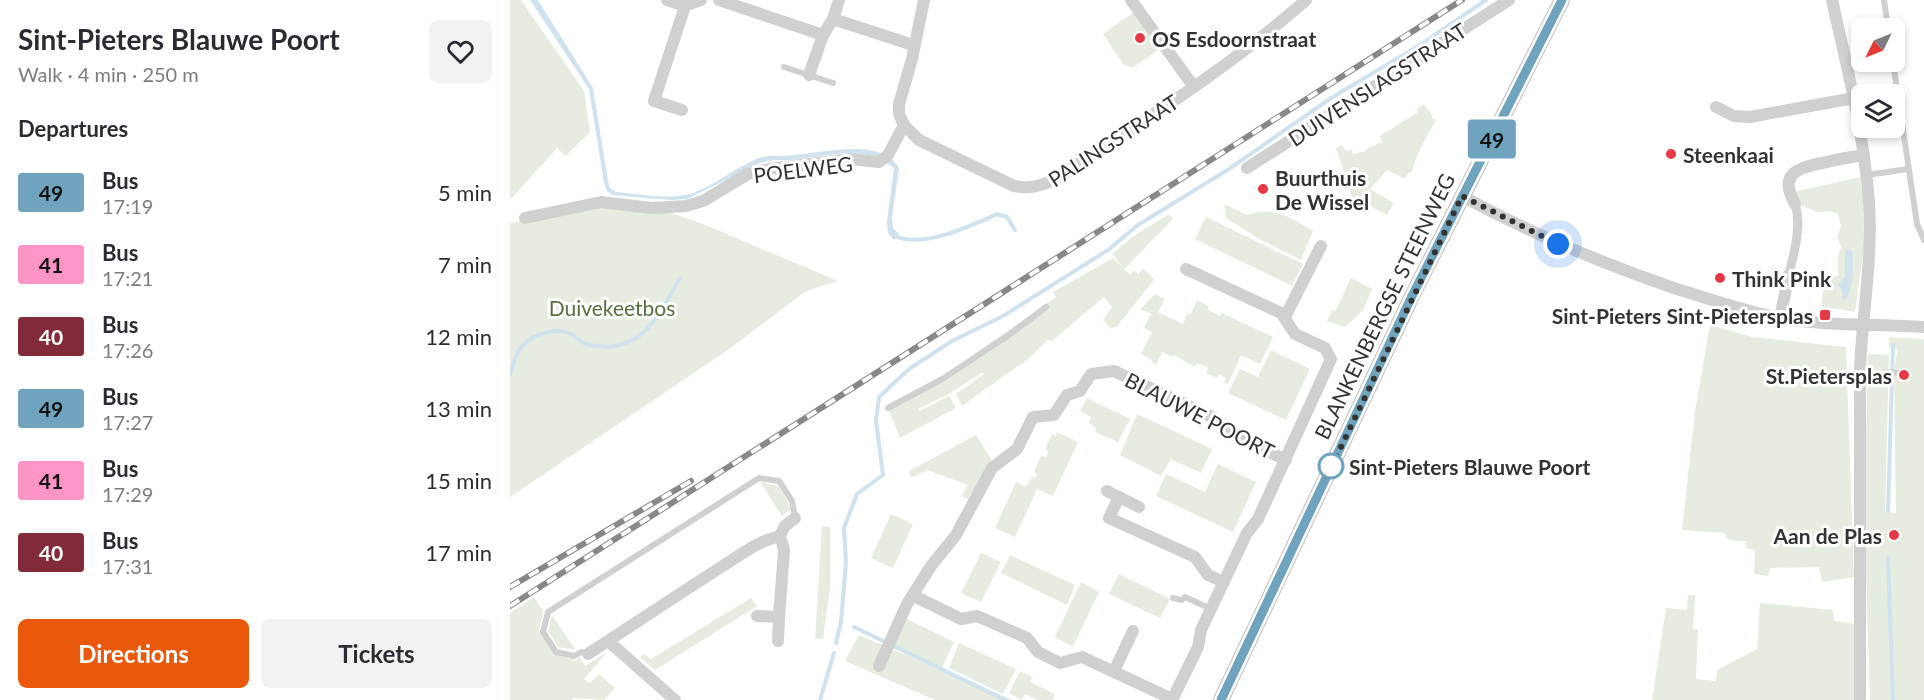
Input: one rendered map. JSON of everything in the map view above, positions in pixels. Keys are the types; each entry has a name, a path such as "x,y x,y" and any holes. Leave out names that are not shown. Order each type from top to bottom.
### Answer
{"main road":[{"name":"BLANKENBERGSE STEENWEG","path":"1221,700 1462,196 1562,0"}],"street":[{"path":"667,0 685,6 701,0"},
{"path":"719,0 823,35"},
{"path":"810,75 823,35 833,19 839,0"},
{"path":"904,125 899,114 899,104 912,59 913,45 924,0"},
{"path":"1131,0 1194,87"},
{"name":"PALINGSTRAAT","path":"904,125 919,140 1014,186 1039,187 1054,180 1239,56 1306,0"},
{"name":"DUIVENSLAGSTRAAT","path":"1246,168 1509,0"},
{"path":"1832,0 1851,86"},
{"path":"682,110 654,101 685,6"},
{"path":"833,19 913,45"},
{"path":"1716,107 1734,116 1750,117 1851,100"},
{"name":"POELWEG","path":"525,218 601,202 652,208 686,206 703,201 748,174 769,169 850,159 879,162 888,155 904,125"},
{"path":"1860,700 1858,507 1860,371 1862,325 1870,256 1869,203 1861,138"},
{"path":"1780,318 1796,241 1798,219 1790,194 1791,176 1799,168 1864,155"},
{"path":"1462,196 1558,244 1627,272 1722,303 1780,318 1843,325 1924,327"},
{"path":"1285,317 1321,246"},
{"path":"879,666 907,604 914,596 961,619 977,616 1027,638 1038,652 1060,663 1082,657 1172,699 1197,647 1201,630 1247,533 1258,519 1330,359 1325,348 1295,334 1281,313 1186,269"},
{"name":"BLAUWE POORT","path":"914,596 931,566 956,536 992,468 1017,449 1033,417 1054,415 1067,395 1080,391 1091,374 1114,371 1214,418 1228,427 1237,437 1286,460"},
{"path":"1107,491 1139,507"},
{"path":"1119,497 1109,518 1195,557 1208,575 1224,582"},
{"path":"779,537 785,526 795,518"},
{"path":"588,654 633,622 742,554 773,537 779,537"},
{"path":"778,640 784,551 779,537"},
{"path":"757,616 779,617"},
{"path":"1114,671 1134,631"},
{"path":"608,641 675,700"}],"lane":[{"path":"1884,0 1887,18"},
{"path":"784,67 833,83"},
{"path":"1894,72 1917,224 1924,240"},
{"path":"1866,175 1908,169"},
{"path":"888,408 944,378 1009,335 1046,307"},
{"path":"588,654 581,652 574,656 556,652 543,632 548,612 759,478 779,481 792,501 795,518"},
{"path":"1173,598 1182,600 1185,597 1211,609"}],"green space":[{"path":"510,0 521,0 584,91 590,132 566,156 557,148 510,200"},
{"path":"1134,12 1160,49 1132,68 1123,64 1103,34"},
{"path":"1424,104 1433,116 1432,118 1436,120 1420,149 1411,173 1409,172 1405,179 1387,170 1370,189 1394,203 1387,215 1360,201 1355,206 1336,148 1342,145 1346,151 1352,149 1353,154 1366,151 1382,142 1380,136 1418,112 1417,109"},
{"path":"1860,177 1864,247 1855,312 1821,306 1825,274 1838,276 1838,256 1841,247 1837,237 1841,227 1838,214 1831,211 1818,212 1800,205 1793,192"},
{"name":"Duivekeetbos","path":"615,204 666,211 703,224 838,281 806,291 728,350 510,497 510,223"},
{"path":"1224,204 1247,215 1266,212 1282,214 1313,231 1301,260 1261,240 1226,218"},
{"path":"1169,214 1173,219 1124,269 1130,275 1134,270 1138,274 1143,268 1154,280 1117,326 1111,329 1103,320 1112,307 1104,297 1052,341 1048,340 1028,359 962,406 956,394 984,374 983,372 947,395 918,409 920,411 949,396 956,408 900,438 887,407 943,376 1056,297 1053,292 1113,258 1123,268 1112,254 1135,235"},
{"path":"1206,217 1303,264 1292,286 1195,239"},
{"path":"1351,278 1372,289 1363,310 1345,327 1327,321 1332,310 1335,312"},
{"path":"1155,294 1165,299 1158,312 1183,324 1188,313 1191,314 1197,300 1209,306 1208,310 1220,316 1222,313 1273,337 1260,364 1241,355 1228,384 1224,383 1226,378 1219,374 1217,378 1206,373 1208,368 1197,363 1195,367 1174,355 1173,357 1162,352 1156,366 1149,358 1141,354 1152,332 1144,328 1151,314 1140,309"},
{"path":"1710,325 1752,337 1846,347 1854,577 1822,582 1819,567 1770,568 1768,576 1754,574 1755,550 1746,548 1746,541 1726,538 1725,533 1682,530 1695,411"},
{"name":"Aan de Plas","path":"1889,337 1924,339 1924,700 1870,700 1864,513 1868,354 1889,355 1885,512 1896,513 1894,369 1898,350 1889,347"},
{"path":"1271,350 1310,369 1286,420 1228,393 1240,369 1258,377"},
{"path":"1087,398 1130,419 1118,442 1095,432 1096,428 1089,423 1091,417 1080,411"},
{"path":"1137,414 1212,449 1201,473 1171,459 1161,476 1120,455"},
{"path":"1057,432 1078,442 1053,496 1037,489 1015,537 995,528 1016,482 1026,487 1032,477 1035,478 1037,474 1034,472 1041,456 1046,457 1048,451 1045,449 1052,434 1056,436"},
{"path":"976,435 993,462 971,501 962,496 968,485 927,470 911,478 909,471"},
{"path":"1218,464 1256,482 1233,532 1156,496 1166,474 1205,492"},
{"path":"760,482 778,486 790,510 782,516"},
{"path":"891,514 913,524 893,568 871,558"},
{"path":"822,526 830,527 830,588 823,639 815,639"},
{"path":"981,553 1001,562 981,602 961,593"},
{"path":"1010,555 1075,585 1067,605 1001,573"},
{"path":"1119,574 1170,599 1160,618 1109,594"},
{"path":"1081,582 1099,592 1073,647 1055,637"},
{"path":"1688,595 1695,595 1693,629 1698,629 1696,679 1716,681 1717,670 1757,649 1760,603 1833,610 1834,621 1855,624 1854,700 1652,700 1666,608 1687,610"},
{"path":"534,597 543,611 539,631 556,655 575,660 580,657 585,666 607,652 584,679 590,683 599,674 615,688 604,700 574,698 572,700 510,700 510,613"},
{"path":"751,598 757,606 655,670 640,657 644,654 651,659"},
{"path":"552,615 574,650 558,647 548,631"},
{"path":"905,618 954,642 942,668 893,646"},
{"path":"859,635 1013,700 935,700 845,661"},
{"path":"959,643 1016,669 1003,694 949,668"},
{"path":"1020,671 1032,677 1030,682 1055,694 1052,700 1037,700 1025,694 1021,700 1009,693"}],"water":[{"path":"530,0 538,0 593,88 608,181 610,188 616,192 659,196 685,195 703,189 759,158 836,150 866,150 891,158 899,168 892,218 893,228 899,234 894,240 888,233 887,221 894,168 878,158 864,154 844,153 760,163 687,199 670,200 612,195 607,191 604,183 589,89"},
{"path":"1845,248 1852,251 1853,269 1850,291 1843,300 1842,290 1838,285 1845,276"}],"waterway":[{"path":"836,643 841,622 846,562 844,528 857,494 883,475 876,421 879,397 909,369 952,341 1003,316 1108,250 1138,225 1229,169 1331,98 1420,45 1486,0"},
{"path":"893,235 904,239 931,238 960,230 997,214 1007,217 1015,230"},
{"path":"510,374 522,346 534,337 549,332 564,332 586,344 599,346 610,347 633,340 657,317 679,279"},
{"path":"1888,511 1893,345"},
{"path":"1888,558 1893,700"},
{"path":"854,627 1006,700"},
{"path":"820,700 834,653"}],"railway":[{"path":"510,606 1462,0"},
{"path":"510,587 691,481"}],"bus line":[{"name":"49","path":"1221,700 1412,296 1562,0"}],"place":[{"name":"OS Esdoornstraat","path":"1140,38"},
{"name":"Steenkaai","path":"1671,154"},
{"name":"Buurthuis De Wissel","path":"1263,189"},
{"name":"Think Pink","path":"1720,278"},
{"name":"Sint-Pieters Sint-Pietersplas","path":"1825,315"},
{"name":"St.Pietersplas","path":"1904,375"},
{"name":"Sint-Pieters Blauwe Poort","path":"1331,466"},
{"name":"Aan de Plas","path":"1894,535"}],"route":[{"path":"1331,466 1327,476 1462,196 1558,244"}]}
